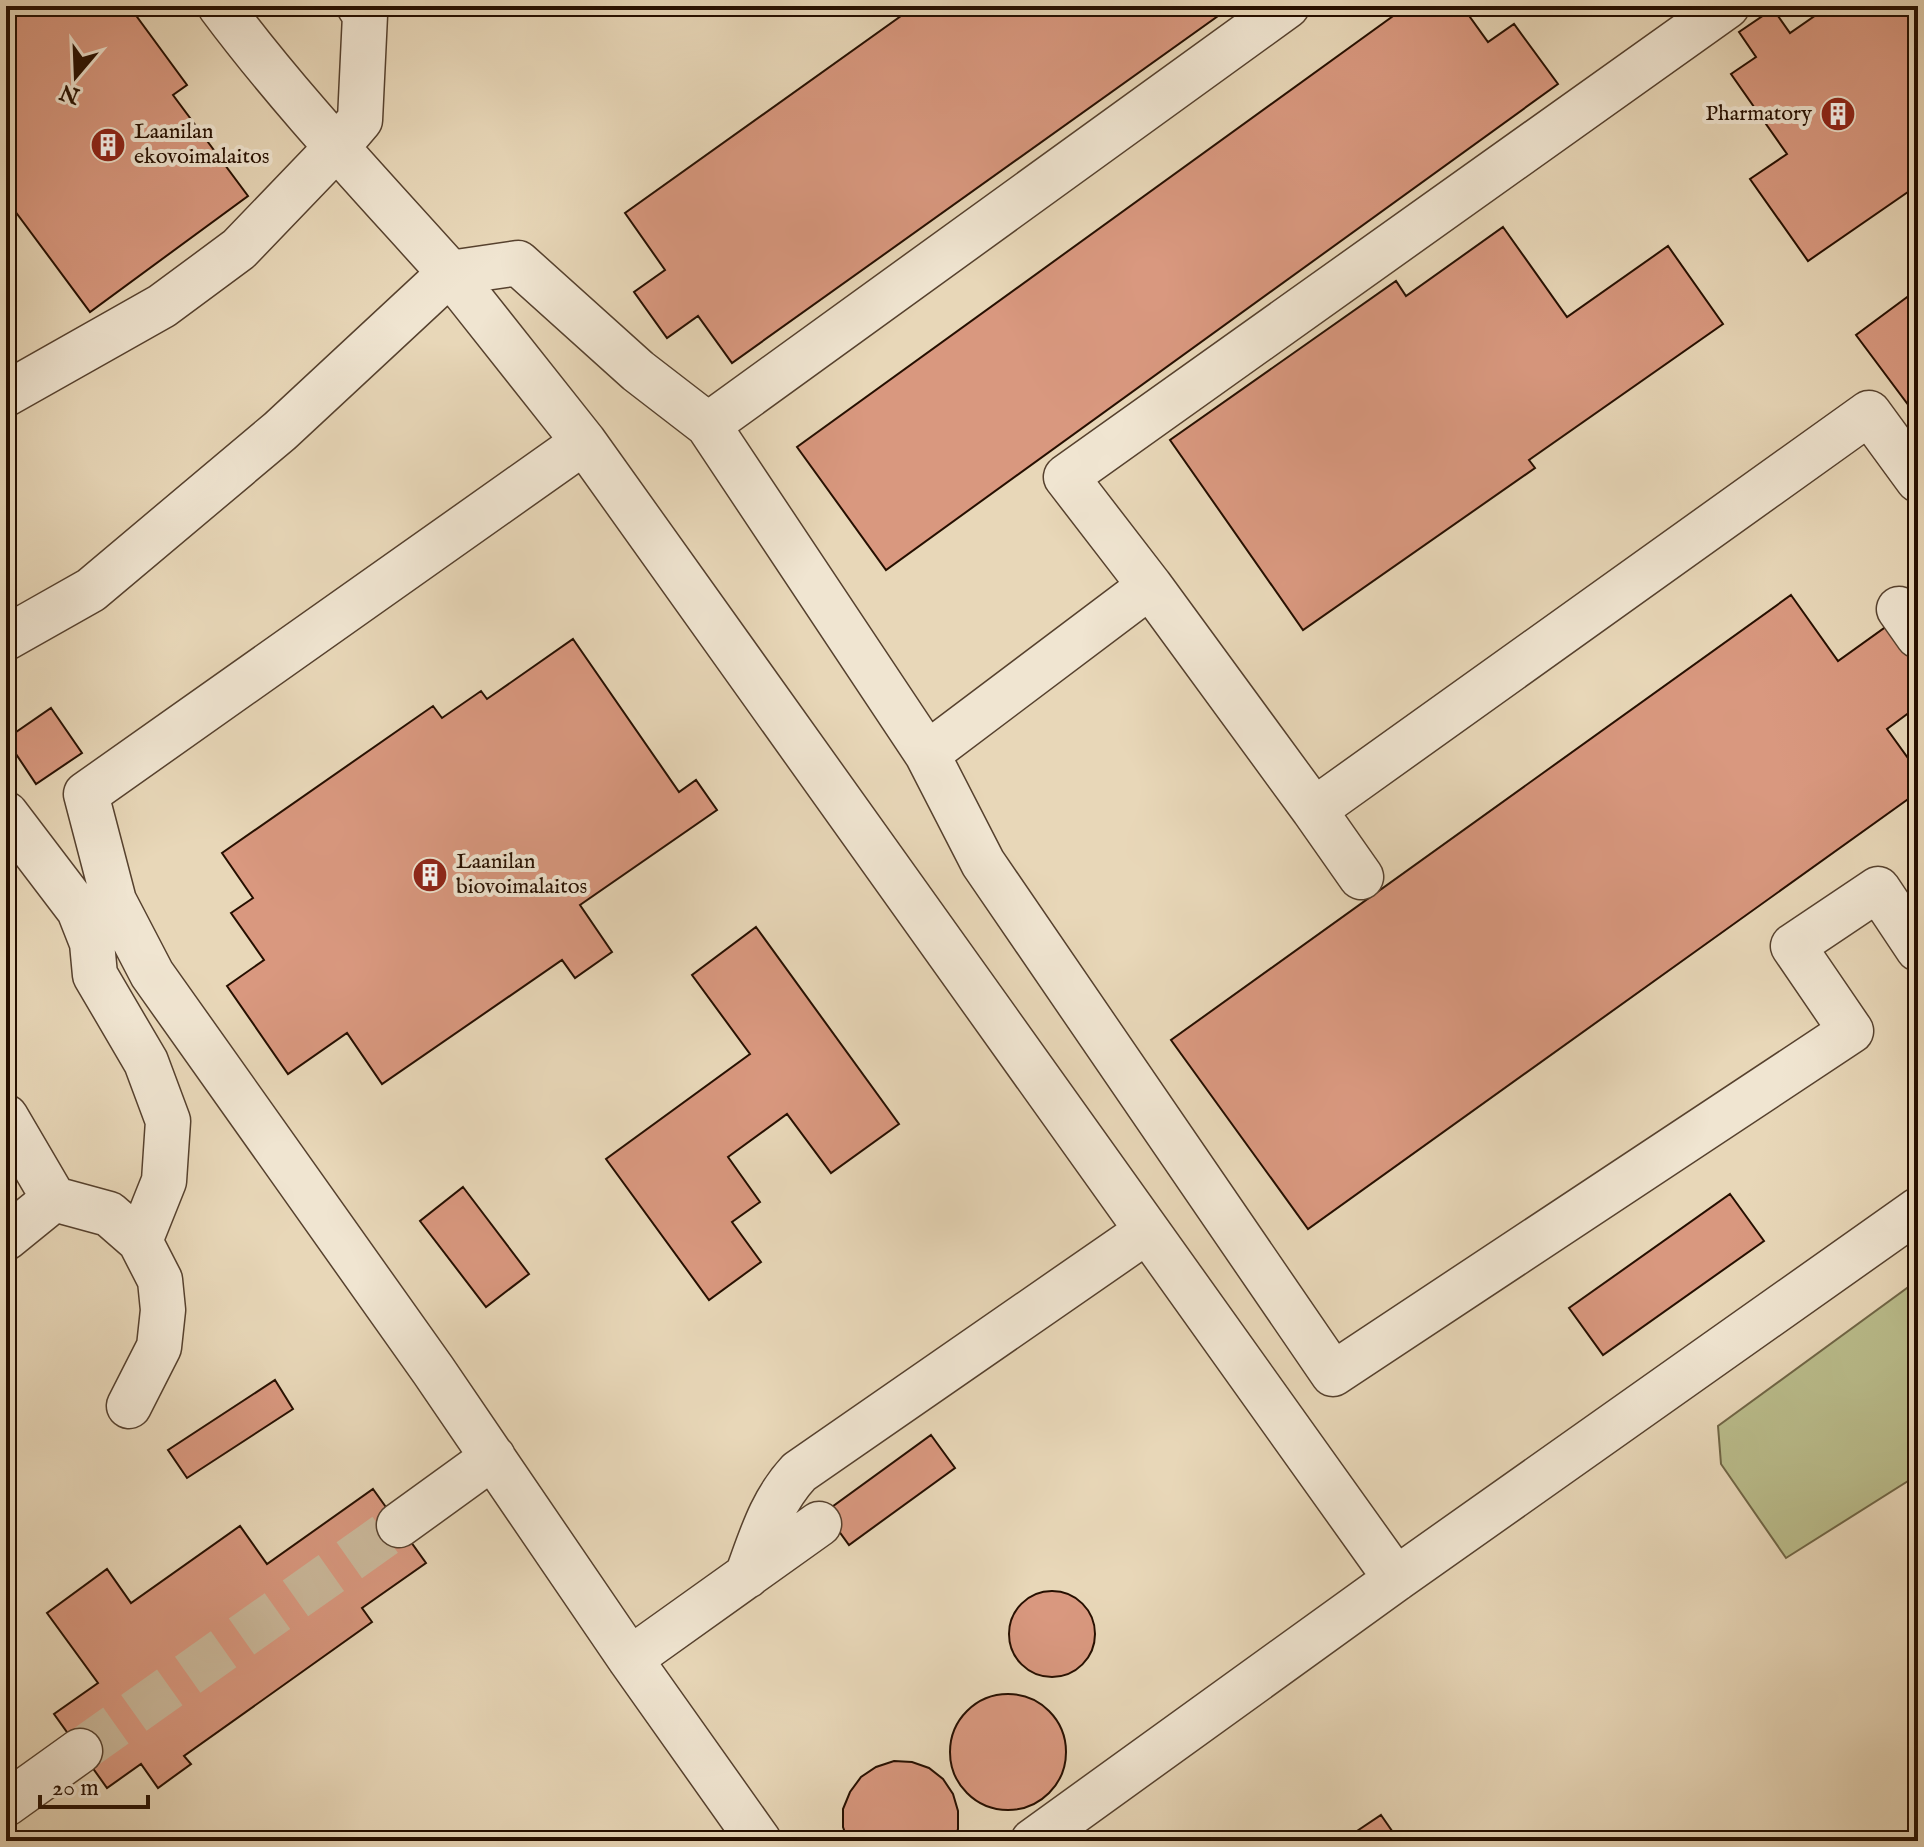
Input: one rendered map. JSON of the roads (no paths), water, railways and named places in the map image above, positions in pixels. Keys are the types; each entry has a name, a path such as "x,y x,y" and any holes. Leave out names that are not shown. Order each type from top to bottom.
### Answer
{"lane":[{"path":"220,6 337,147 450,273 584,442 1396,1579"},
{"path":"708,425 1287,6"},
{"path":"1361,877 1150,586 1066,477 1727,6"},
{"path":"6,394 162,306 239,249 337,147 360,120 369,9"},
{"path":"6,638 91,590 280,431 450,273 518,263 638,371 708,425 927,754 983,863 1333,1374 1851,1031 1793,946 1878,889 1918,949"},
{"path":"1314,810 1869,413 1918,480"},
{"path":"584,442 86,794 114,901 152,974 759,1841"},
{"path":"927,754 1150,586"},
{"path":"6,814 79,910 92,943 95,975 146,1062 168,1121 164,1181 140,1241"},
{"path":"6,1117 54,1199 109,1214 140,1241 160,1280 163,1310 159,1347 129,1406"},
{"path":"6,1238 54,1199"},
{"path":"1033,1841 1396,1579 1918,1210"},
{"path":"747,1576 772,1507 799,1472 1147,1231"},
{"path":"399,1525 493,1457"},
{"path":"630,1659 819,1524"},
{"path":"6,1804 80,1751"}],"tunnel":[{"path":"80,1751 399,1525"}],"place":[{"name":"Pharmatory","path":"1838,114"},
{"name":"Laanilan ekovoimalaitos","path":"108,145"},
{"name":"Laanilan biovoimalaitos","path":"430,875"}]}
